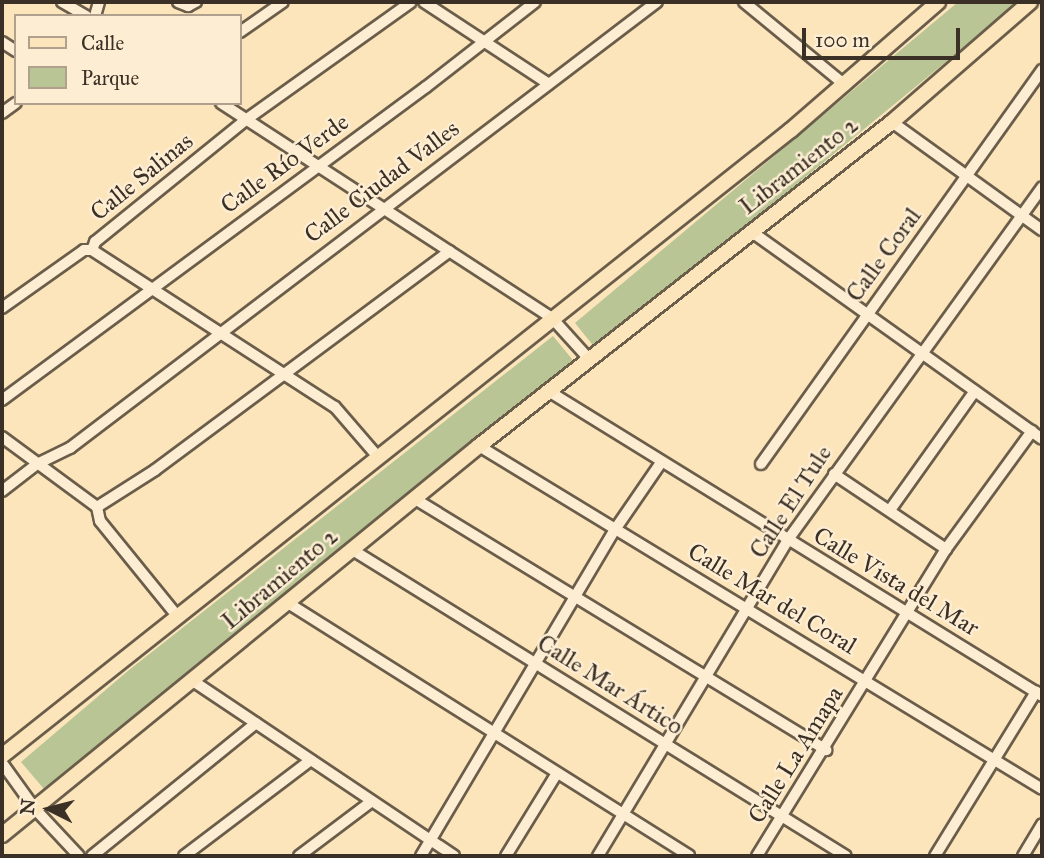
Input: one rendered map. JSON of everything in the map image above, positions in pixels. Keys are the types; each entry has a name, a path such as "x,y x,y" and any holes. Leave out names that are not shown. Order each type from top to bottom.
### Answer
{"main road":[{"name":"Libramiento 2","path":"2,756 845,85 938,2"},
{"name":"Libramiento 2","path":"2,835 351,549 891,122 1030,2"}],"street":[{"path":"62,2 83,14"},
{"path":"242,31 283,2"},
{"name":"Calle Salinas","path":"2,308 83,250 92,250 95,242 247,119 411,2"},
{"path":"424,2 550,84"},
{"name":"Calle Río Verde","path":"2,400 535,2"},
{"name":"Calle Ciudad Valles","path":"2,491 37,464 71,448 217,332 657,2"},
{"path":"744,2 845,85"},
{"name":"Calle Coral","path":"761,464 1042,70"},
{"path":"224,105 552,318 590,360"},
{"path":"891,122 1042,230"},
{"name":"Calle El Tule","path":"598,856 788,541 1042,187"},
{"path":"752,232 1042,439"},
{"path":"92,250 335,407 378,457"},
{"path":"97,507 191,443 450,251"},
{"path":"890,510 975,391"},
{"name":"Calle Vista del Mar","path":"550,392 660,464 1039,694"},
{"name":"Calle La Amapa","path":"757,856 826,750 946,549 1032,431"},
{"path":"2,436 97,507 100,521 178,617"},
{"name":"Calle Mar del Coral","path":"480,446 1042,789"},
{"path":"421,856 534,662 616,528 660,464"},
{"path":"834,474 946,549"},
{"path":"415,499 708,674 826,750"},
{"name":"Calle Mar Ártico","path":"351,549 782,819 846,856"},
{"path":"288,603 689,856"},
{"path":"193,681 454,856"},
{"path":"934,856 1039,694"},
{"path":"92,856 256,723"},
{"path":"184,856 311,760"},
{"path":"2,763 35,809 79,856"},
{"path":"506,856 557,773"},
{"path":"299,856 372,801"},
{"path":"1023,856 1042,824"}],"green space":[{"path":"958,2 1019,2 596,349 575,323"},
{"path":"553,336 572,359 571,364 510,411 486,436 44,789 21,762 129,670"}]}
